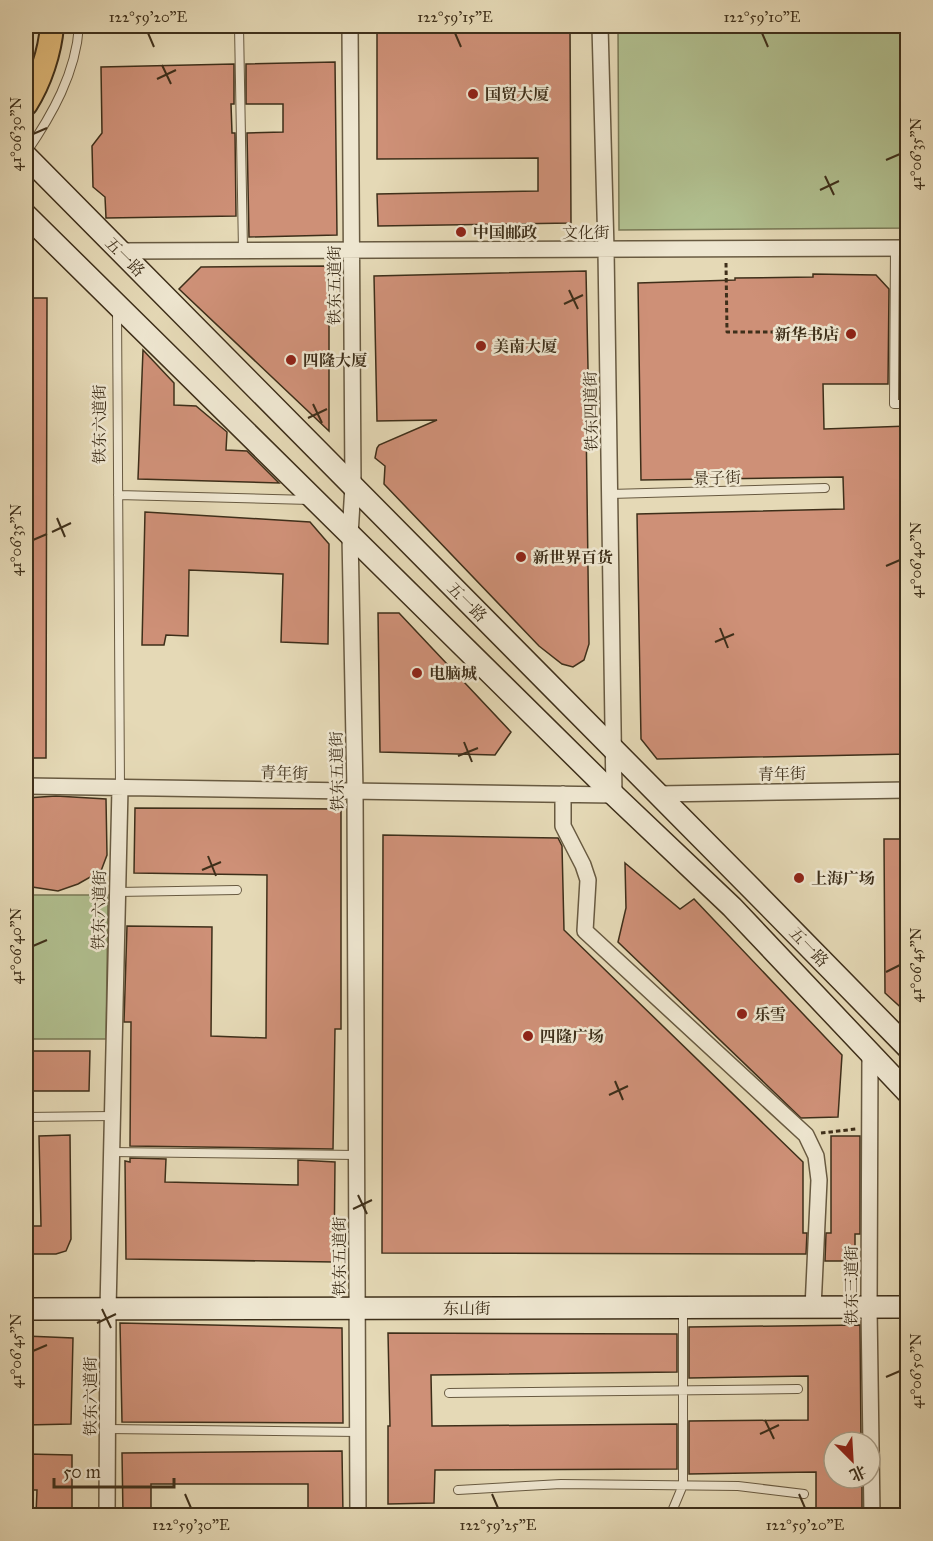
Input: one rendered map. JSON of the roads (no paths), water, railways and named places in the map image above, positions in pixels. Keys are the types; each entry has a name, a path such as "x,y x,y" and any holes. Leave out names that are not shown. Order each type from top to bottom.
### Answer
{"main road":[{"path":"26,104 34,91 41,71 51,41 52,26"},
{"name":"五一路","path":"26,155 908,1048"},
{"name":"五一路","path":"26,215 614,795 732,907 908,1093"},
{"name":"东山街","path":"26,1309 908,1307"}],"street":[{"name":"铁东五道街","path":"350,26 358,1515"},
{"name":"铁东四道街","path":"600,26 606,250 614,795"},
{"name":"文化街","path":"120,251 901,248"},
{"name":"青年街","path":"26,786 614,795"},
{"name":"铁东六道街","path":"107,1515 108,1309 120,788"},
{"name":"青年街","path":"658,794 908,790"},
{"path":"563,794 563,826 583,864 588,880 585,931 806,1135 816,1156 819,1180 813,1308"},
{"name":"铁东三道街","path":"870,1054 869,1308 872,1515"}],"lane":[{"path":"26,155 50,118 68,77 79,26"},
{"path":"239,26 243,251"},
{"path":"901,248 894,404 908,404"},
{"name":"铁东六道街","path":"117,304 120,788"},
{"name":"景子街","path":"610,494 825,488"},
{"path":"118,495 314,500"},
{"path":"117,892 237,890"},
{"path":"26,1117 112,1116"},
{"path":"111,1152 357,1155"},
{"path":"670,1515 683,1485 683,1308"},
{"path":"449,1393 798,1389"},
{"path":"108,1429 358,1432"},
{"path":"458,1490 561,1484 683,1485 738,1486 804,1494"}],"place":[{"name":"国贸大厦","path":"473,94"},
{"name":"中国邮政","path":"461,232"},
{"name":"新华书店","path":"851,334"},
{"name":"美南大厦","path":"481,346"},
{"name":"四隆大厦","path":"291,360"},
{"name":"新世界百货","path":"521,557"},
{"name":"电脑城","path":"417,673"},
{"name":"上海广场","path":"799,878"},
{"name":"乐雪","path":"742,1014"},
{"name":"四隆广场","path":"528,1036"}]}
